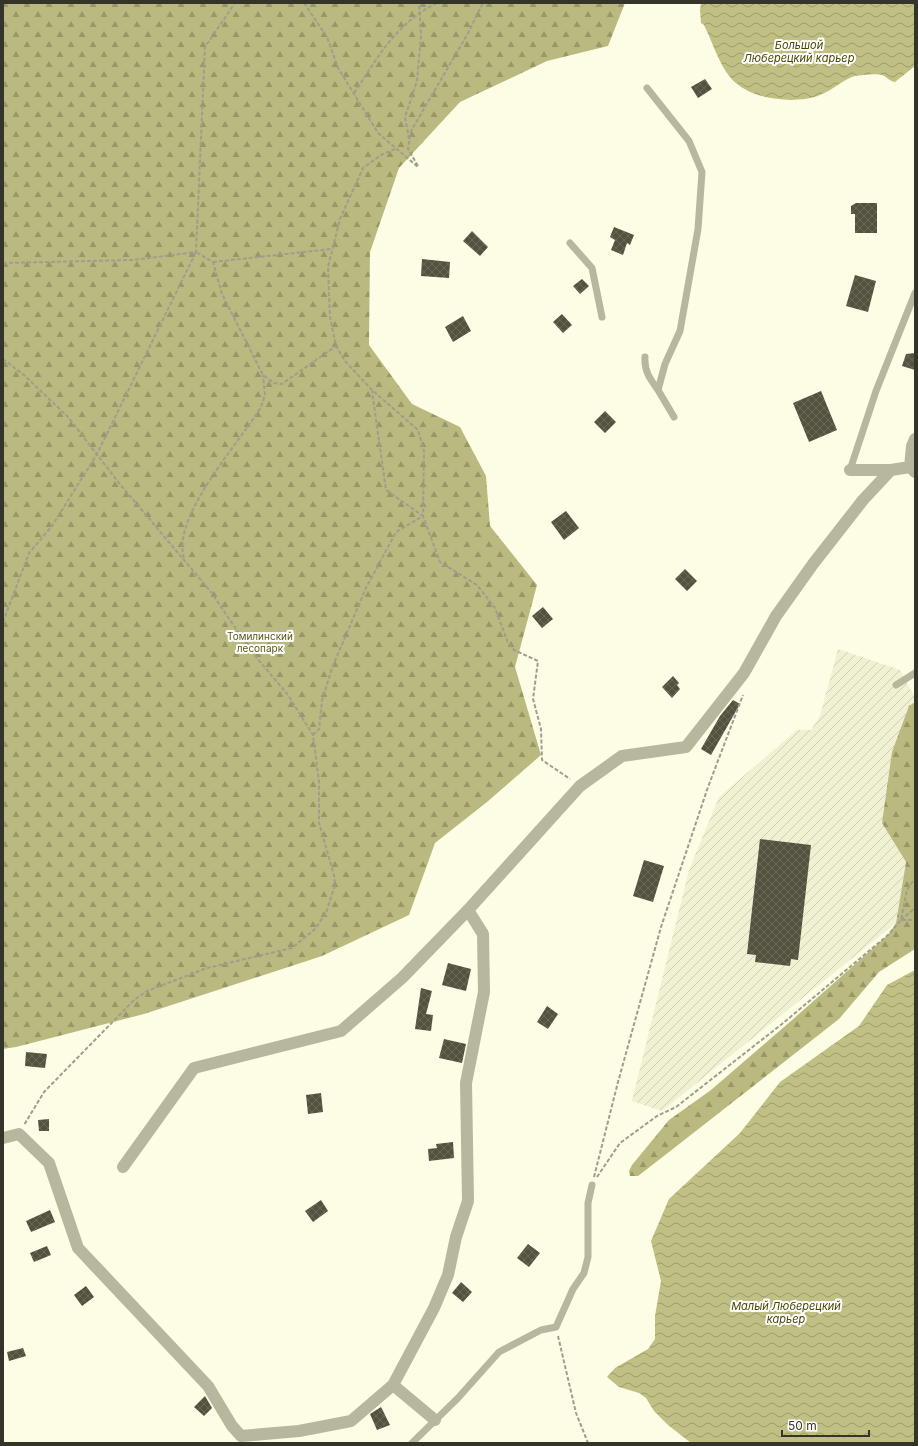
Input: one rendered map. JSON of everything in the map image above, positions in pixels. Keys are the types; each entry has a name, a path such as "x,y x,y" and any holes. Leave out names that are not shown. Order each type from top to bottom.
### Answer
{"street":[{"path":"850,470 913,470 912,446 915,439"},
{"path":"123,1166 194,1068 340,1031 402,978 468,910 580,786 622,756 686,747 744,674 776,616 813,564 863,500 891,470"},
{"path":"3,1138 19,1134 48,1163 78,1248 208,1386 232,1426 241,1436 300,1431 351,1422 393,1385 434,1308 448,1275 456,1237 468,1201 466,1083 484,992 483,934 468,910"},
{"path":"393,1385 435,1420"}],"lane":[{"path":"647,88 689,141 702,172 698,229 680,331 665,364 658,390"},
{"path":"570,243 592,268 602,317"},
{"path":"850,470 876,391 915,293"},
{"path":"644,357 644,366 648,376 674,417"},
{"path":"896,685 915,673"},
{"path":"412,1443 458,1398 499,1352 541,1330 556,1327 573,1289 584,1273 588,1257 588,1203 592,1185"}],"path":[{"path":"3,622 29,553 52,526 97,454 196,252 205,47 234,3"},
{"path":"304,3 327,38 338,68 378,133 418,167 408,149 411,131 467,35 483,3"},
{"path":"409,141 405,117 417,81 421,36 418,12 419,3"},
{"path":"354,93 391,38 418,12 437,3"},
{"path":"395,149 381,155 363,168 340,219 331,249 328,267 330,317 336,346 345,361 372,390 418,430 424,452 423,516 440,562 477,585 495,608 508,643 514,650 538,661 532,699 541,729 542,760 580,786"},
{"path":"3,263 132,260 196,252 213,262 331,249"},
{"path":"185,561 182,550 185,530 197,500 262,407 264,395 263,375 222,294 213,262"},
{"path":"263,375 274,383 282,384 336,346"},
{"path":"3,359 24,375 68,417 211,592 251,651 288,695 313,735 319,782 320,823 334,875 335,885 326,913 315,929 292,948 207,968 147,991 134,1000 44,1092 19,1134"},
{"path":"372,390 386,490 423,516"},
{"path":"313,735 319,729 322,701 332,668 366,588 396,532 423,516"},
{"path":"592,1185 618,1082 661,927 708,787 743,693"},
{"path":"900,920 907,890 915,878"},
{"path":"592,1185 620,1143 657,1116 676,1107 782,1024 888,935 900,920 915,908"},
{"path":"900,920 915,920"},
{"path":"556,1327 576,1413 588,1443"}],"shaded area":[{"path":"838,649 900,670 915,698 915,702 909,706 882,823 906,862 896,923 662,1111 632,1101 689,870 719,797 797,730 811,730 820,716"}],"green space":[{"name":"Томилинский лесопарк","path":"3,3 625,3 608,46 547,61 460,102 399,168 370,252 369,345 412,404 460,427 486,476 490,526 537,585 515,667 541,755 487,802 435,843 409,915 322,956 144,1014 3,1049"},
{"path":"915,702 915,949 879,972 839,1019 638,1176 630,1176 629,1171 632,1165 669,1120 711,1090 791,1021 888,935 896,923 906,862 882,823 892,752 909,706"}],"water":[{"name":"Большой Люберецкий карьер","path":"701,3 915,3 915,66 895,82 882,75 876,74 855,76 820,95 810,98 785,100 760,95 748,91 738,85 726,72 704,25 701,23"},
{"name":"Малый Люберецкий карьер","path":"915,970 915,1443 691,1443 668,1425 654,1411 646,1398 639,1393 619,1387 607,1377 615,1368 648,1349 655,1339 655,1316 661,1281 651,1241 669,1199 740,1133 780,1082 859,1026 887,985"}],"building":[{"path":"705,79 712,89 698,98 691,87"},
{"path":"856,203 877,203 877,233 855,233 855,214 851,214 851,206"},
{"path":"614,227 634,235 630,245 627,243 623,255 611,250 615,240 610,237"},
{"path":"472,231 488,247 480,256 463,241"},
{"path":"422,259 450,262 449,278 421,276"},
{"path":"855,275 876,281 868,312 846,306"},
{"path":"582,279 589,286 580,294 573,286"},
{"path":"562,314 572,325 563,333 553,322"},
{"path":"463,316 471,331 453,342 445,327"},
{"path":"915,353 915,370 902,366 906,354"},
{"path":"821,391 837,430 809,442 793,403"},
{"path":"605,411 616,422 605,433 594,422"},
{"path":"566,511 579,528 564,540 551,522"},
{"path":"685,569 697,581 687,591 675,579"},
{"path":"543,607 553,619 542,628 532,616"},
{"path":"673,676 679,683 677,685 680,689 672,698 662,687"},
{"path":"733,700 740,704 711,755 701,749 720,716"},
{"path":"760,839 811,845 798,960 791,959 790,966 755,962 756,955 747,954"},
{"path":"644,860 664,866 653,902 633,896"},
{"path":"448,963 471,969 466,991 442,985"},
{"path":"421,988 432,991 426,1014 433,1015 431,1031 415,1029"},
{"path":"547,1006 558,1014 548,1029 537,1022"},
{"path":"444,1039 466,1044 462,1063 439,1058"},
{"path":"26,1052 47,1054 45,1068 25,1066"},
{"path":"321,1093 323,1112 308,1114 306,1095"},
{"path":"49,1119 49,1131 39,1131 38,1120"},
{"path":"453,1142 454,1158 429,1161 428,1149 437,1148 436,1144"},
{"path":"321,1200 328,1211 313,1222 305,1211"},
{"path":"50,1210 55,1222 31,1232 26,1221"},
{"path":"528,1244 540,1253 529,1267 517,1258"},
{"path":"47,1246 51,1255 34,1262 30,1253"},
{"path":"461,1282 472,1292 463,1302 452,1293"},
{"path":"86,1286 94,1297 82,1306 74,1295"},
{"path":"23,1348 26,1356 9,1361 7,1352"},
{"path":"205,1396 212,1408 204,1416 194,1407"},
{"path":"381,1407 390,1425 377,1430 370,1414"}]}
